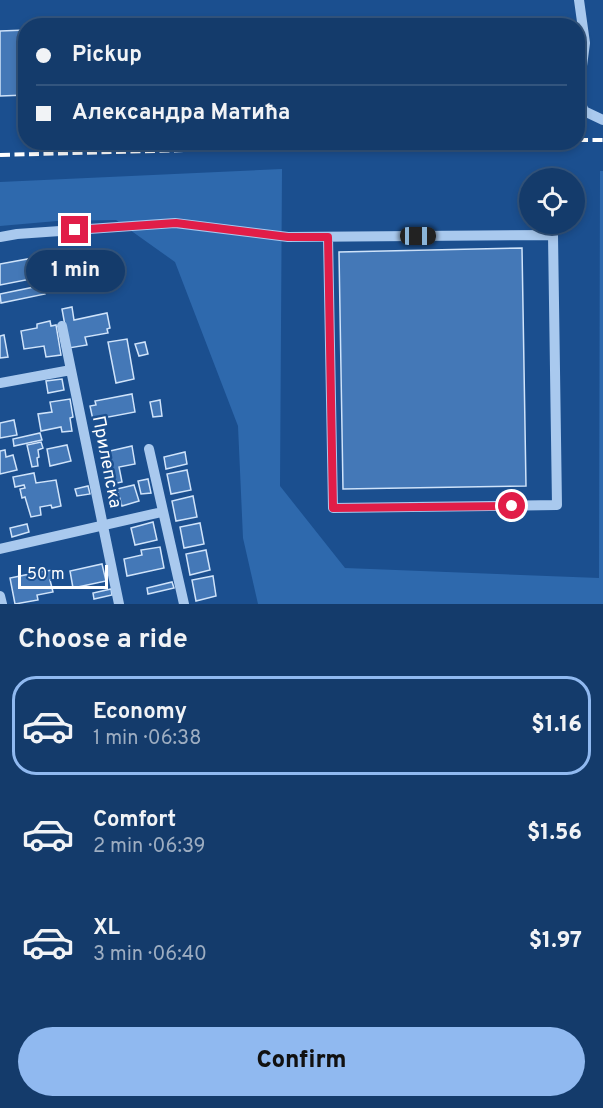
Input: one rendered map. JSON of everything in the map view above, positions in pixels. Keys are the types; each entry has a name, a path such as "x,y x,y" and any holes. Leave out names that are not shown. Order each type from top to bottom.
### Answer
{"street":[{"path":"579,0 582,18"},
{"path":"585,111 603,120"},
{"path":"0,237 176,223 288,237 553,235 557,505 333,508 328,237"},
{"name":"Прилепска","path":"62,326 119,604"},
{"path":"0,383 71,370"},
{"path":"149,449 184,604"},
{"path":"0,549 162,512"},
{"path":"0,596 2,604"}],"shaded area":[{"path":"282,169 280,486 345,568 599,578 600,171 603,171 603,604 258,604 243,538 238,426 175,262 116,220 57,221 0,226 0,182"}],"building":[{"path":"18,30 18,95 0,96 0,31"},
{"path":"522,248 526,486 343,489 339,252"},
{"path":"33,258 36,278 0,285 0,264"},
{"path":"44,285 45,294 1,303 0,294"},
{"path":"72,307 74,320 107,313 110,328 107,329 108,333 85,337 87,345 69,348 62,309"},
{"path":"50,321 51,326 56,325 61,355 46,357 44,346 24,349 21,331 37,328 37,324"},
{"path":"4,335 8,357 0,358 0,336"},
{"path":"127,339 134,379 116,383 108,342"},
{"path":"145,342 148,354 139,356 135,344"},
{"path":"62,379 64,390 48,393 46,381"},
{"path":"132,394 135,412 93,420 90,406 96,405 95,401"},
{"path":"70,399 73,417 70,418 72,431 62,432 61,427 41,431 38,414 52,412 50,402"},
{"path":"160,400 162,416 153,417 150,402"},
{"path":"14,420 17,435 0,438 0,423"},
{"path":"40,433 42,440 14,446 13,439"},
{"path":"41,442 43,448 38,450 38,466 32,467 27,445"},
{"path":"67,445 71,461 50,466 47,449"},
{"path":"132,446 135,464 119,467 122,482 107,485 101,453"},
{"path":"5,450 6,457 13,455 17,470 0,474 0,451"},
{"path":"185,452 187,464 166,469 164,457"},
{"path":"187,470 191,490 171,494 167,474"},
{"path":"34,473 36,483 56,480 61,506 40,507 41,515 31,517 20,489 25,488 24,485 15,487 13,477"},
{"path":"148,479 151,493 141,494 138,481"},
{"path":"134,485 139,501 122,506 117,489"},
{"path":"88,486 90,494 77,496 75,489"},
{"path":"193,496 197,517 176,521 172,501"},
{"path":"153,522 157,540 135,545 131,528"},
{"path":"200,523 204,544 184,548 180,527"},
{"path":"27,524 29,532 12,537 10,528"},
{"path":"160,547 164,568 127,576 124,559 142,555 141,550"},
{"path":"206,550 210,570 190,575 186,554"},
{"path":"102,564 106,581 73,588 70,571"},
{"path":"53,570 55,579 50,580 53,592 37,595 38,600 15,604 10,578 30,574 31,578 39,576 39,572"},
{"path":"213,576 216,596 196,601 192,580"},
{"path":"172,582 174,588 148,594 147,588"},
{"path":"111,589 112,595 94,599 93,593"}],"railway":[{"path":"585,140 603,140"},
{"path":"0,155 188,150"}],"route":[{"path":"75,230 176,223 288,237 328,237 333,508 512,506"}]}
